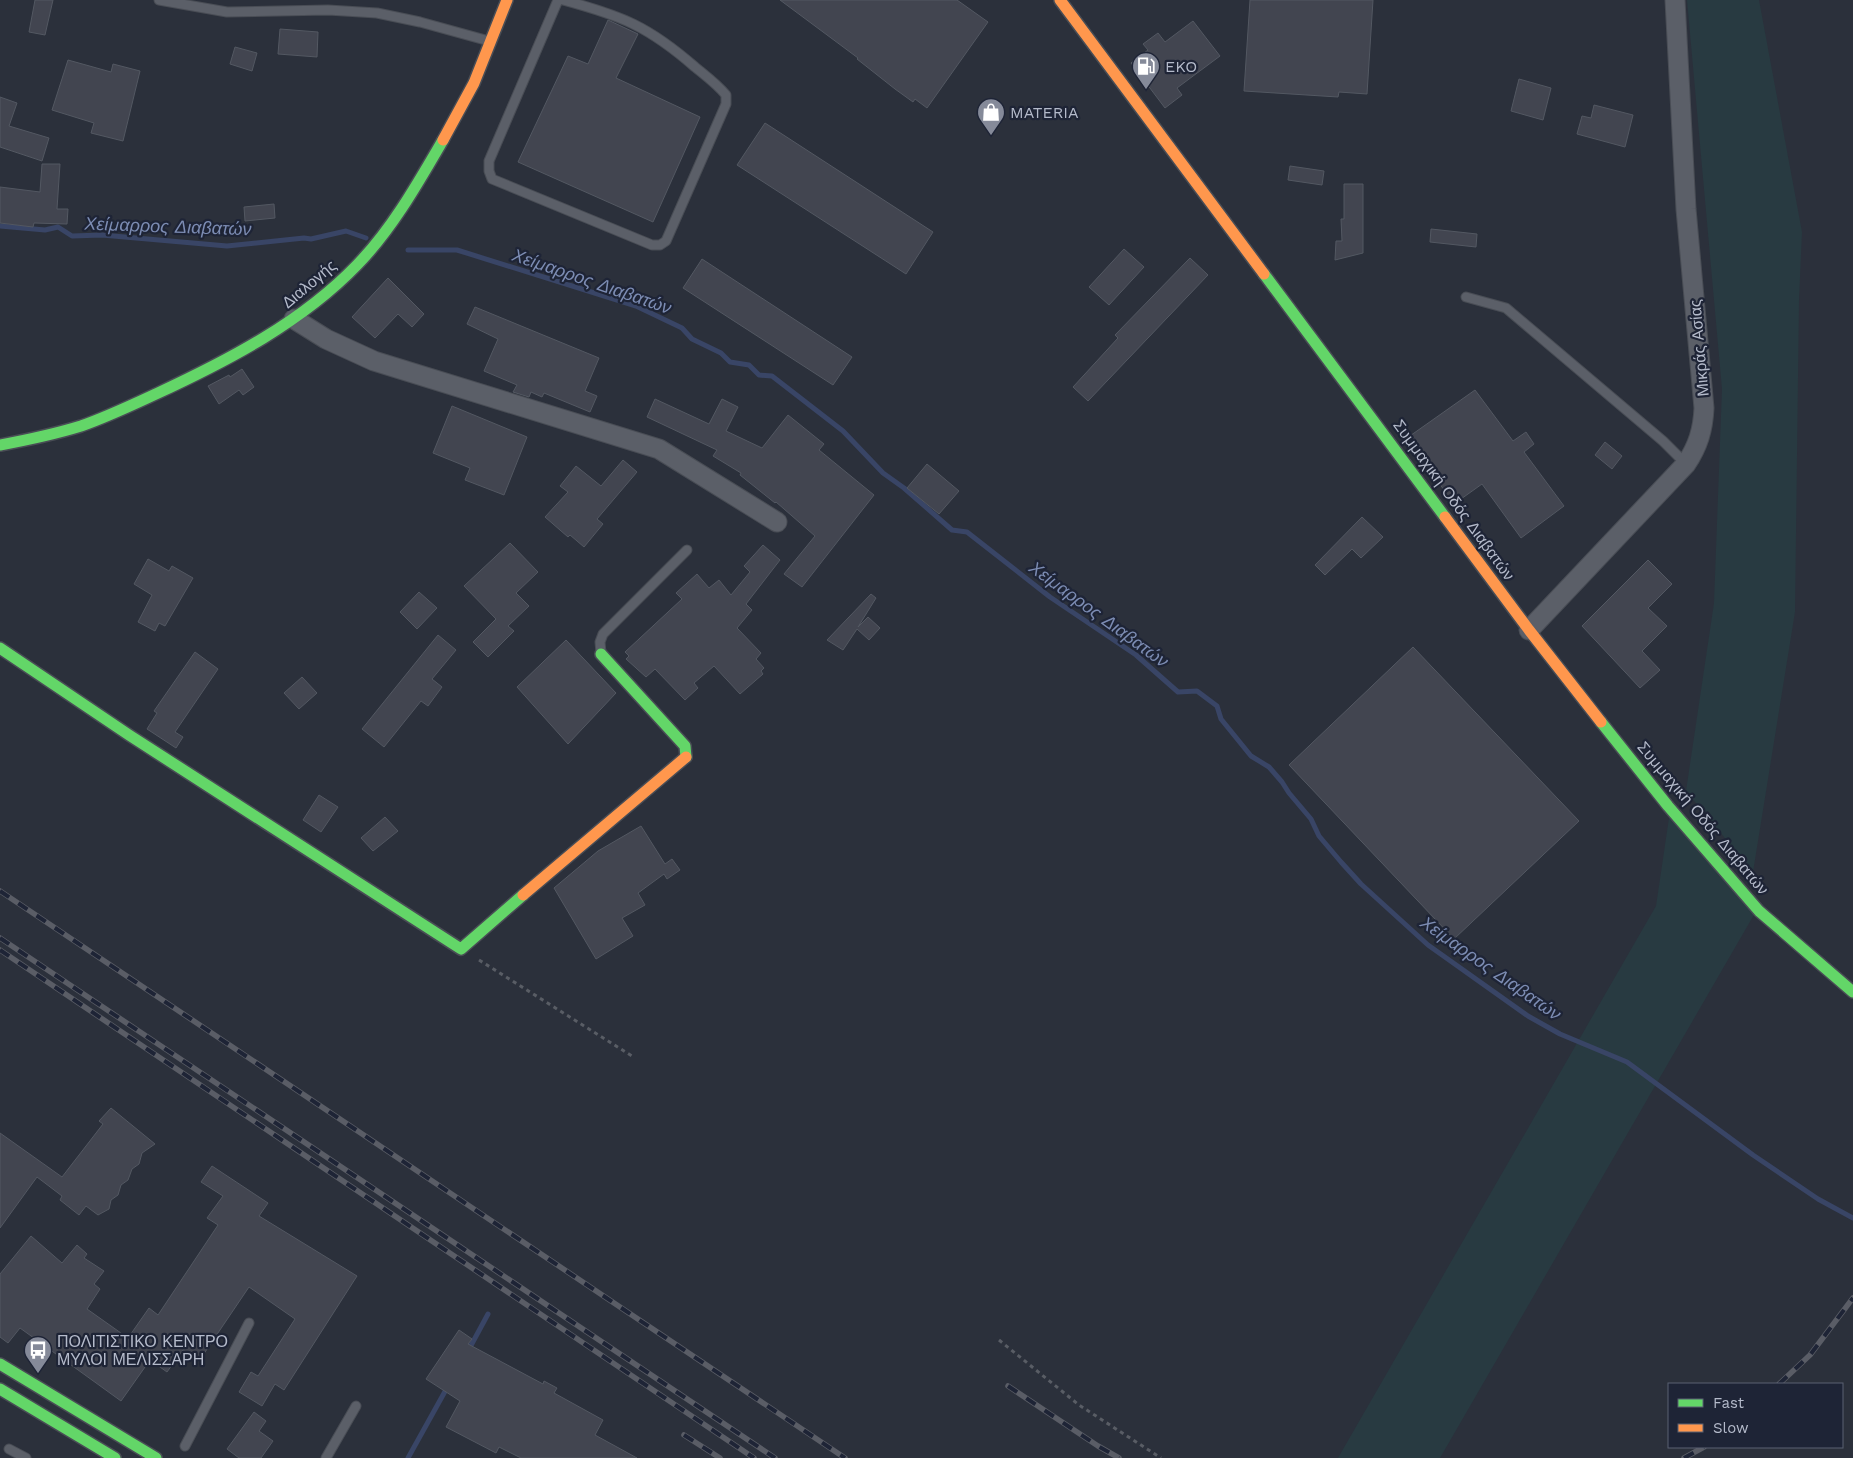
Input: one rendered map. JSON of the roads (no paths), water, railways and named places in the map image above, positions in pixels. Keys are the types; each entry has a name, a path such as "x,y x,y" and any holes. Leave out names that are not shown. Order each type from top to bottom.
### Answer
{"street":[{"name":"Διαλογής","path":"0,445 93,422 179,384 256,343 294,319 357,264 389,225 448,132 491,42 507,0"},
{"name":"Συμμαχική Οδός Διαβατών","path":"1060,0 1529,630 1668,806 1714,861 1760,911 1816,962 1853,992"},
{"name":"Μικράς Ασίας","path":"1529,630 1686,464 1697,447 1703,427 1704,408 1686,209 1675,0"},
{"path":"294,319 326,339 374,361 659,449 777,522"},
{"path":"0,648 129,735 461,949 554,868 685,760 687,753 685,746 601,654"},
{"path":"0,1364 156,1458"},
{"path":"0,1389 115,1458"}],"lane":[{"path":"159,0 226,12 328,10 377,14 420,22 491,42"},
{"path":"558,0 489,161 489,171 492,179 652,245 660,246 666,241 726,104 726,95 674,48 652,33 612,13 563,0"},
{"path":"1466,297 1506,308 1656,434 1686,464"},
{"path":"601,654 600,642 603,634 688,550"},
{"path":"185,1446 249,1322"},
{"path":"326,1458 356,1406"},
{"path":"9,1449 26,1458"}],"waterway":[{"name":"Χείμαρρος Διαβατών","path":"0,226 45,230 58,227 72,236 102,235 227,246 304,238 311,239 346,231 366,238"},
{"name":"Χείμαρρος Διαβατών","path":"408,250 457,250 636,306 682,328 692,339 721,353 730,362 749,365 759,375 772,376 843,431 883,473 904,488 952,530 967,532 1050,597 1136,655 1178,692 1197,691 1217,706 1221,719 1251,756 1269,767 1282,782 1311,819 1319,836 1341,862 1361,884 1428,945 1528,1016 1560,1034 1627,1062 1753,1155 1818,1199 1853,1218"},
{"path":"468,1351 488,1314"},
{"path":"408,1458 448,1386"}],"railway":[{"path":"0,891 845,1458"},
{"path":"0,938 775,1458"},
{"path":"0,950 754,1458"},
{"path":"1780,1383 1810,1355 1853,1298"},
{"path":"1008,1386 1119,1458"},
{"path":"684,1435 720,1458"},
{"path":"1684,1458 1702,1448"}],"place":[{"name":"EKO","path":"1146,90"},
{"name":"MATERIA","path":"991,136"},
{"name":"ΠΟΛΙΤΙΣΤΙΚΟ ΚΕΝΤΡΟ ΜΥΛΟΙ ΜΕΛΙΣΣΑΡΗ","path":"38,1374"}]}
